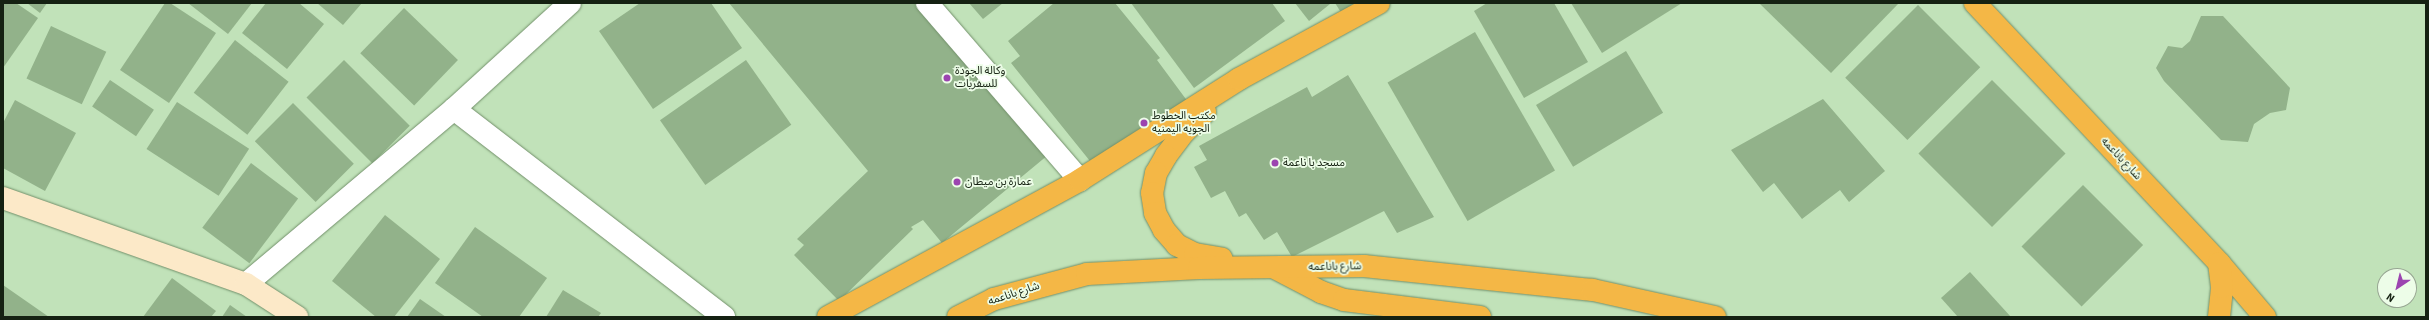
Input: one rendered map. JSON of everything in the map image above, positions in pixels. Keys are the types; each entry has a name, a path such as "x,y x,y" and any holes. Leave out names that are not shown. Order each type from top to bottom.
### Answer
{"highway":[{"path":"828,317 1080,180 1239,79 1379,3"},
{"name":"شارع باناعمه","path":"1975,3 2219,263 2265,317"},
{"path":"1239,79 1184,132 1166,156 1156,173 1152,193 1155,213 1164,230 1177,244 1195,254 1278,269 1321,292 1344,300 1480,317"},
{"path":"2219,263 2222,287 2219,317"},
{"name":"شارع باناعمه","path":"958,317 994,299 1087,274 1199,268 1278,269 1364,266 1479,276 1593,290 1715,317"}],"street":[{"path":"246,284 454,109 570,3"},
{"path":"927,3 1080,180"},
{"path":"454,109 724,317"},
{"path":"3,198 246,284 297,317"}],"building":[{"path":"3,3 16,3 38,18 3,68"},
{"path":"27,3 47,3 40,13"},
{"path":"165,3 170,3 216,33 169,103 120,70"},
{"path":"188,3 252,3 228,34"},
{"path":"266,3 299,3 324,24 287,69 242,33"},
{"path":"317,3 362,3 343,25"},
{"path":"640,3 711,3 742,48 653,109 599,31"},
{"path":"729,3 924,3 1048,155 942,243 923,220 911,227 913,229 839,301 794,255 804,245 797,239 868,171"},
{"path":"969,3 1003,3 983,19"},
{"path":"1054,3 1115,3 1160,58 1157,60 1191,106 1098,171 1011,63 1020,56 1008,41"},
{"path":"1131,3 1272,3 1285,21 1194,88"},
{"path":"1295,3 1329,3 1330,4 1309,21"},
{"path":"1335,3 1359,3 1342,14"},
{"path":"1487,3 1554,3 1588,62 1524,98 1474,11"},
{"path":"1571,3 1682,3 1602,53"},
{"path":"1759,3 1899,3 1831,73"},
{"path":"1918,5 1980,67 1907,140 1845,78"},
{"path":"404,8 458,60 414,105 360,53"},
{"path":"2201,16 2223,16 2290,88 2286,110 2270,113 2254,124 2248,142 2221,140 2164,81 2156,68 2168,46 2182,48 2190,41"},
{"path":"51,26 106,52 82,104 26,79"},
{"path":"1475,32 1555,171 1468,221 1388,82"},
{"path":"235,40 289,82 247,135 194,93"},
{"path":"1626,51 1663,113 1573,167 1536,105"},
{"path":"344,60 410,126 372,163 307,97"},
{"path":"746,60 791,125 705,185 660,120"},
{"path":"1348,75 1434,217 1397,233 1384,211 1292,257 1277,232 1264,240 1246,213 1239,217 1225,191 1211,198 1194,167 1207,160 1199,146 1307,87 1312,97"},
{"path":"110,80 154,110 136,136 92,107"},
{"path":"1992,80 2066,154 1992,227 1918,154"},
{"path":"1823,99 1885,171 1849,202 1840,190 1802,219 1774,183 1763,192 1731,150"},
{"path":"15,100 76,133 45,191 3,168 3,123"},
{"path":"177,102 249,149 219,196 147,149"},
{"path":"293,103 354,164 316,202 255,141"},
{"path":"251,163 298,199 249,263 202,228"},
{"path":"2083,185 2143,245 2082,307 2021,247"},
{"path":"385,215 440,259 394,317 376,317 332,281"},
{"path":"475,227 547,278 519,317 483,317 435,283"},
{"path":"1970,272 2011,317 1958,317 1941,298"},
{"path":"172,278 216,311 211,317 143,317"},
{"path":"3,285 49,317 3,317"},
{"path":"563,290 601,313 598,317 546,317"},
{"path":"420,299 446,317 407,317"},
{"path":"230,305 247,317 222,317"}],"place":[{"name":"وكالة الجودة للسفريات","path":"947,78"},
{"name":"مكتب الخطوط الجويه اليمنيه","path":"1144,123"},
{"name":"مسجد با ناعمة","path":"1275,163"},
{"name":"عمارة بن ميطان","path":"957,182"}]}
